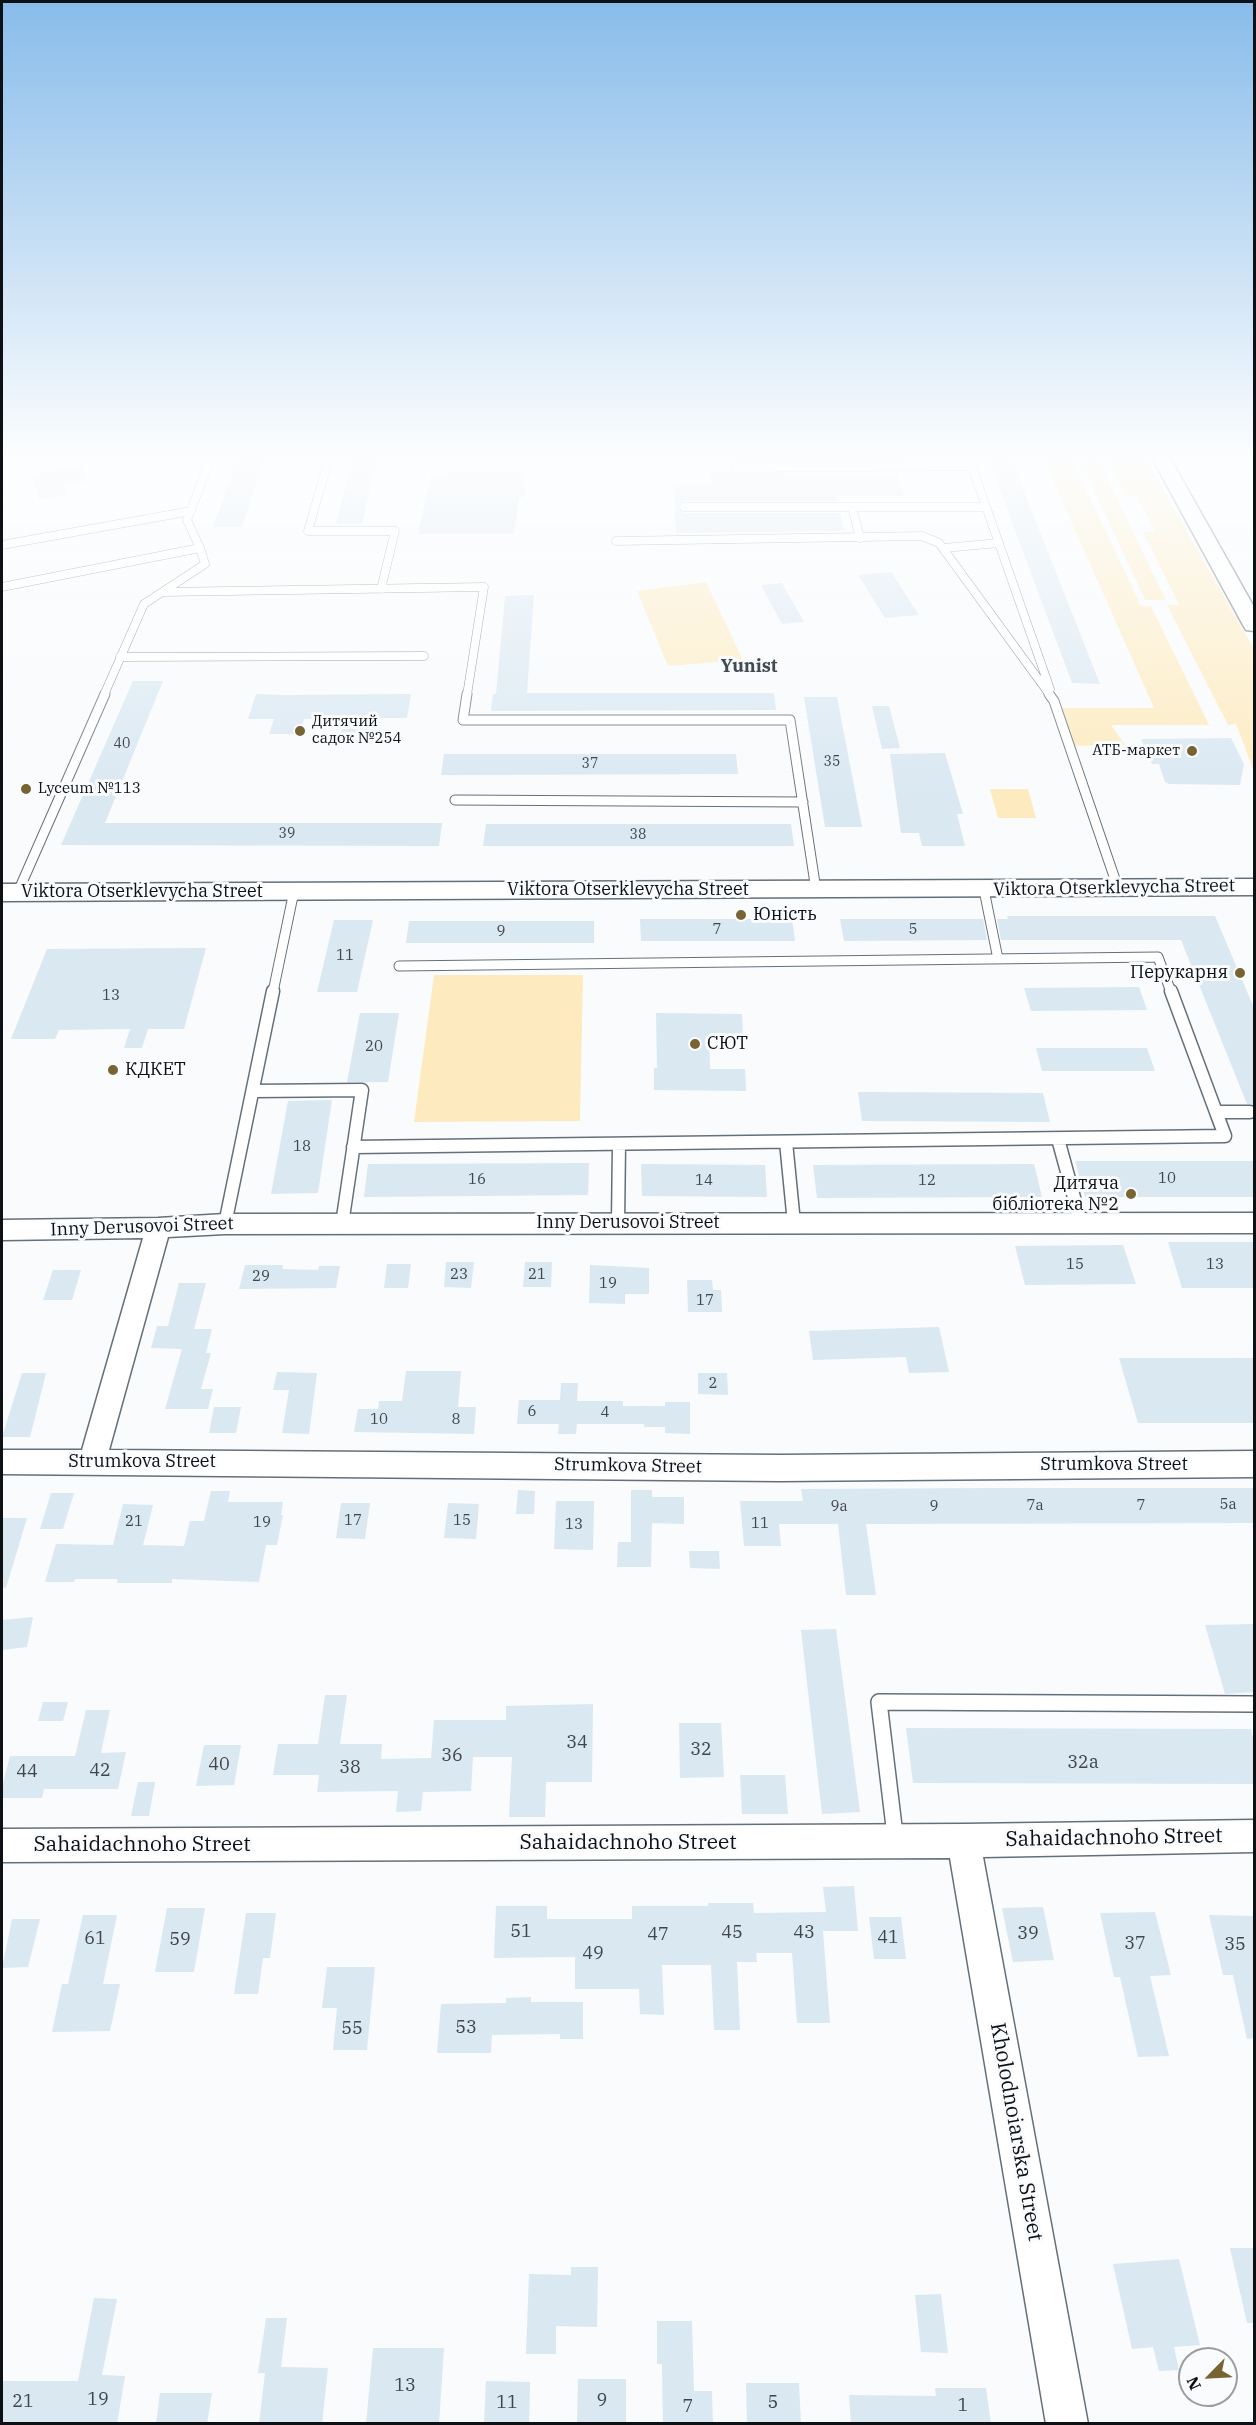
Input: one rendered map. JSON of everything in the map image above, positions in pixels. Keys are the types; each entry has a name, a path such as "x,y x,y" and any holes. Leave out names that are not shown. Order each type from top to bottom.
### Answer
{"street":[{"path":"1226,571 1252,616"},
{"name":"Viktora Otserklevycha Street","path":"9,894 1118,888 1252,892"},
{"name":"Inny Derusovoi Street","path":"2,1230 158,1228 225,1224 1254,1223"},
{"path":"92,1462 158,1228"},
{"name":"Strumkova Street","path":"2,1462 780,1468 1254,1464"},
{"name":"Sahaidachnoho Street","path":"2,1846 964,1841 1254,1836"},
{"name":"Kholodnoiarska Street","path":"964,1841 1067,2424"}],"lane":[{"path":"2,587 82,571"},
{"path":"9,894 144,604 194,571"},
{"path":"381,589 385,571"},
{"path":"961,571 1054,701"},
{"path":"1009,571 1118,888"},
{"path":"163,592 484,587 464,720 790,720 816,890"},
{"path":"120,657 424,656"},
{"path":"455,800 803,802"},
{"path":"984,890 998,959"},
{"path":"225,1224 294,891"},
{"path":"353,1147 1225,1136 1158,957 399,966"},
{"path":"253,1091 362,1090 342,1224"},
{"path":"1216,1112 1250,1112"},
{"path":"1058,1138 1081,1223"},
{"path":"786,1142 794,1223"},
{"path":"618,1223 619,1144"},
{"path":"896,1841 879,1702 1254,1704"}],"shaded area":[{"path":"1093,571 1125,571 1141,606 1151,606 1209,725 1111,725 1125,745 1070,746 1056,708 1154,708"},
{"path":"1132,571 1152,571 1166,600 1145,600"},
{"path":"1162,571 1210,571 1254,649 1254,771 1236,724 1228,725 1167,605 1179,605"},
{"path":"706,582 743,660 668,666 637,591"},
{"path":"990,789 1028,789 1036,818 998,818"},
{"path":"434,975 583,975 580,1121 414,1122"}],"building":[{"path":"1030,571 1056,571 1100,684 1072,683"},
{"path":"891,572 919,615 885,618 858,575"},
{"path":"782,583 804,622 782,624 761,585"},
{"path":"534,595 527,693 774,693 776,710 491,711 493,694 496,694 505,596"},
{"path":"133,681 163,681 105,823 442,823 439,846 61,845"},
{"path":"256,694 411,694 407,718 375,718 372,733 341,733 344,719 304,719 300,734 269,734 274,719 248,719"},
{"path":"804,697 837,697 862,827 825,827"},
{"path":"872,706 889,706 900,748 882,749"},
{"name":"АТБ-маркет","path":"1231,738 1244,764 1240,785 1169,784 1165,782 1159,764 1152,764 1141,739"},
{"path":"945,753 963,814 957,814 965,846 922,846 919,833 901,833 890,754"},
{"path":"444,754 736,754 738,774 441,775"},
{"path":"486,824 791,824 794,846 483,846"},
{"path":"1007,916 1215,916 1254,1008 1254,1105 1247,1104 1181,940 1001,940 997,919 1008,919"},
{"path":"640,919 792,919 795,941 641,941"},
{"path":"840,919 983,919 987,940 844,941"},
{"path":"334,920 373,920 357,992 317,992"},
{"path":"409,921 594,921 594,943 406,943"},
{"path":"206,948 184,1029 148,1029 142,1048 124,1048 130,1029 59,1030 55,1039 11,1039 47,949"},
{"path":"1139,987 1147,1010 1031,1011 1024,988"},
{"path":"360,1013 399,1013 388,1082 347,1082"},
{"path":"656,1013 742,1014 743,1036 709,1035 710,1069 745,1069 746,1091 654,1090 654,1068 657,1068"},
{"path":"1036,1048 1147,1048 1155,1071 1042,1071"},
{"path":"858,1092 1043,1093 1050,1122 862,1121"},
{"path":"332,1100 318,1193 271,1194 288,1101"},
{"path":"1075,1161 1254,1161 1254,1197 1085,1197"},
{"path":"589,1163 588,1195 364,1197 368,1164"},
{"path":"641,1164 765,1165 767,1197 642,1196"},
{"path":"1034,1164 1042,1197 817,1198 813,1165"},
{"path":"1168,1242 1254,1242 1254,1288 1182,1288"},
{"path":"1123,1245 1136,1284 1025,1285 1015,1246"},
{"path":"446,1262 474,1262 471,1288 444,1287"},
{"path":"525,1262 552,1262 551,1287 523,1287"},
{"path":"387,1264 411,1264 408,1288 384,1288"},
{"path":"245,1265 283,1265 282,1269 318,1270 319,1266 340,1266 336,1288 239,1289"},
{"path":"590,1265 649,1268 649,1294 625,1294 625,1304 589,1303"},
{"path":"53,1270 81,1270 72,1300 43,1300"},
{"path":"687,1280 712,1280 713,1290 721,1290 722,1312 688,1312"},
{"path":"179,1283 206,1283 194,1329 212,1329 206,1353 211,1353 201,1389 213,1389 208,1409 165,1409 182,1349 151,1348 157,1326 168,1326"},
{"path":"939,1327 949,1372 909,1373 906,1357 813,1360 809,1331"},
{"path":"1119,1358 1254,1358 1254,1423 1138,1423"},
{"path":"406,1371 461,1371 458,1407 476,1407 474,1434 354,1432 358,1409 378,1409 379,1401 402,1401"},
{"path":"277,1372 317,1373 309,1434 282,1433 289,1390 273,1390"},
{"path":"22,1373 46,1373 30,1437 2,1437"},
{"path":"698,1373 727,1373 728,1395 698,1394"},
{"path":"561,1383 578,1383 577,1401 623,1401 623,1406 665,1406 665,1402 690,1402 690,1434 665,1433 665,1427 644,1427 644,1424 577,1424 576,1434 558,1434 559,1424 517,1424 519,1400 560,1400"},
{"path":"214,1407 241,1407 236,1433 209,1433"},
{"path":"1254,1488 1254,1523 866,1524 876,1595 846,1595 838,1524 779,1524 781,1546 744,1546 740,1501 803,1501 801,1489"},
{"path":"518,1490 535,1491 534,1514 516,1514"},
{"path":"631,1490 652,1490 652,1497 684,1497 684,1524 652,1523 651,1567 617,1567 618,1542 631,1542"},
{"path":"211,1491 230,1491 228,1502 283,1502 277,1545 266,1545 259,1582 172,1579 172,1583 117,1583 118,1579 75,1579 74,1582 45,1582 56,1544 113,1545 123,1504 153,1505 143,1545 184,1546 190,1521 204,1521"},
{"path":"51,1493 74,1493 63,1529 40,1529"},
{"path":"556,1501 594,1501 593,1550 554,1549"},
{"path":"341,1503 370,1503 365,1539 336,1538"},
{"path":"448,1503 479,1504 476,1539 444,1538"},
{"path":"2,1518 27,1518 6,1588 2,1587"},
{"path":"689,1551 719,1551 720,1569 690,1568"},
{"path":"33,1617 27,1647 2,1650 2,1620"},
{"path":"1254,1624 1254,1692 1225,1694 1205,1625"},
{"path":"836,1629 860,1812 822,1814 801,1630"},
{"path":"325,1695 347,1695 340,1744 382,1744 381,1759 431,1758 434,1720 506,1720 506,1706 593,1704 592,1782 546,1782 545,1817 509,1817 512,1757 473,1757 471,1791 423,1792 421,1811 396,1812 398,1791 317,1792 319,1775 273,1775 278,1744 318,1744"},
{"path":"43,1702 68,1702 63,1721 38,1721"},
{"path":"86,1710 110,1710 101,1753 126,1752 118,1789 44,1789 42,1798 2,1798 2,1787 10,1756 75,1756"},
{"path":"679,1723 721,1723 724,1777 680,1778"},
{"path":"906,1728 1251,1729 1254,1743 1254,1784 913,1783"},
{"path":"204,1745 241,1745 234,1785 196,1786"},
{"path":"740,1775 785,1775 788,1814 742,1814"},
{"path":"138,1782 155,1782 149,1816 131,1816"},
{"path":"854,1886 858,1931 823,1931 830,2023 797,2023 792,1953 756,1953 757,1962 737,1962 740,2030 714,2030 711,1965 662,1965 664,2015 640,2014 639,1989 575,1989 575,1957 494,1958 496,1906 547,1906 547,1919 632,1919 632,1906 708,1906 708,1903 753,1903 754,1913 826,1912 823,1887"},
{"path":"1043,1907 1054,1960 1013,1962 1002,1908"},
{"path":"167,1908 205,1908 194,1972 155,1972"},
{"path":"1155,1912 1171,1975 1150,1976 1169,2056 1138,2057 1120,1977 1114,1977 1100,1913"},
{"path":"246,1913 276,1913 270,1958 263,1958 258,1994 234,1994"},
{"path":"83,1915 117,1915 103,1984 120,1984 110,2031 52,2032 62,1984 68,1984"},
{"path":"1209,1915 1254,1916 1254,2038 1247,2039 1233,1975 1223,1975"},
{"path":"869,1917 901,1917 906,1959 874,1959"},
{"path":"12,1919 40,1919 28,1967 2,1968"},
{"path":"327,1967 375,1967 367,2050 333,2050 337,2008 322,2008"},
{"path":"531,1997 531,2002 583,2002 583,2039 560,2039 560,2034 492,2035 491,2053 437,2053 441,2004 506,2003 506,1998"},
{"path":"1230,2248 1254,2248 1254,2323 1247,2323"},
{"path":"1179,2259 1200,2345 1174,2347 1178,2370 1159,2371 1153,2347 1132,2349 1113,2264"},
{"path":"571,2267 598,2267 597,2327 556,2326 556,2354 526,2354 529,2274 571,2275"},
{"path":"941,2294 948,2353 921,2352 915,2295"},
{"path":"94,2298 117,2299 102,2375 125,2376 117,2424 2,2424 2,2381 78,2381"},
{"path":"266,2318 287,2318 281,2367 328,2368 322,2424 259,2424 265,2373 258,2373"},
{"path":"657,2321 692,2321 694,2391 712,2391 713,2424 663,2424 662,2364 657,2364"},
{"path":"373,2348 444,2348 439,2424 366,2424"},
{"path":"578,2379 626,2379 626,2424 577,2424"},
{"path":"486,2381 530,2382 529,2424 484,2424"},
{"path":"746,2383 799,2383 801,2424 747,2424"},
{"path":"935,2388 986,2388 991,2424 851,2424 849,2395 936,2396"},
{"path":"160,2393 212,2393 207,2424 156,2424"}],"place":[{"name":"Дитячий садок №254","path":"300,731"},
{"name":"АТБ-маркет","path":"1192,751"},
{"name":"Lyceum №113","path":"26,789"},
{"name":"Юність","path":"741,915"},
{"name":"Перукарня","path":"1240,973"},
{"name":"СЮТ","path":"695,1044"},
{"name":"КДКЕТ","path":"113,1070"},
{"name":"Дитяча бібліотека №2","path":"1131,1194"}],"district":[{"name":"Yunist","path":"749,667"}]}
